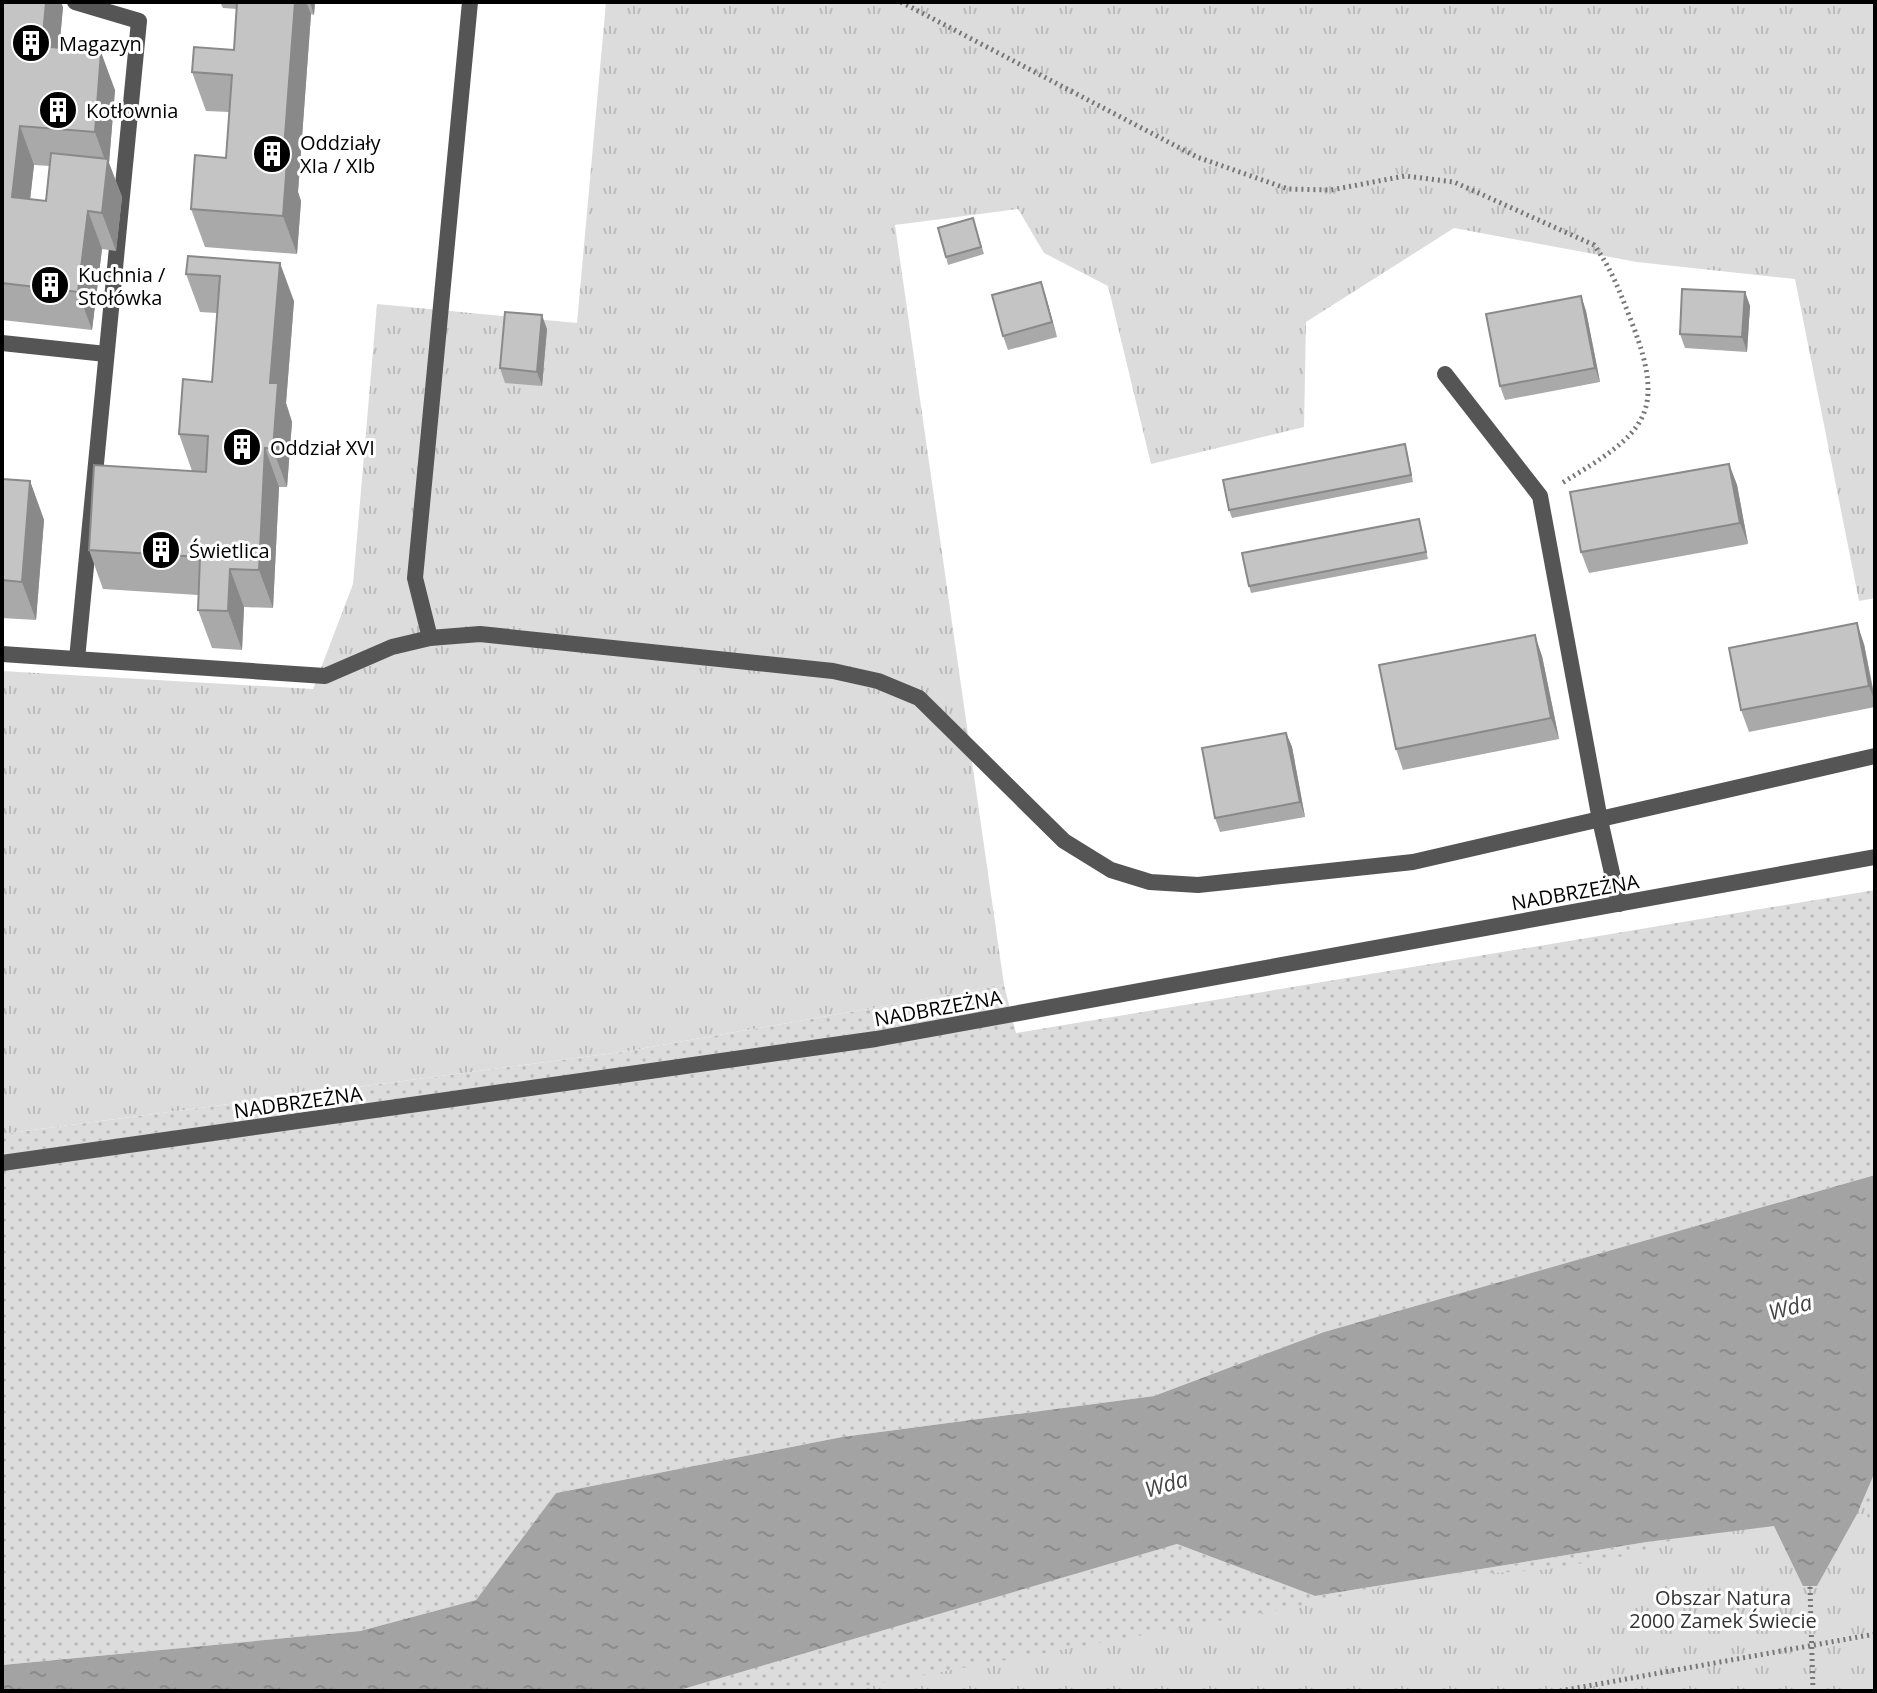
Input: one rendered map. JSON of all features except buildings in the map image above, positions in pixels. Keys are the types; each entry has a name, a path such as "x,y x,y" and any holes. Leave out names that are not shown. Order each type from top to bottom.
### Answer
{"street":[{"path":"75,2 139,21 77,659"},
{"path":"430,638 415,578 470,2"},
{"path":"2,343 106,354"},
{"path":"1445,374 1540,496 1600,820 1619,904"},
{"path":"2,654 325,676 392,647 430,638 480,634 833,671 878,681 919,698 1064,841 1111,870 1150,882 1198,885 1413,862 1875,756"},
{"name":"NADBRZEŻNA","path":"2,1163 876,1039 1875,857"}],"path":[{"path":"901,2 1197,157 1288,189 1331,190 1405,176 1454,182 1594,245 1609,264 1649,366 1649,405 1634,431 1540,496"},
{"path":"1810,1587 1813,1691"},
{"path":"1560,1691 1875,1634"}],"green space":[{"path":"606,2 1875,2 1875,598 1859,601 1795,279 1637,262 1454,228 1306,322 1304,427 1151,464 1108,286 1044,253 1018,209 895,225 1004,985 622,1052 2,1134 2,671 313,689 353,584 377,304 577,323"},
{"path":"1875,890 1875,1175 1324,1332 1154,1396 842,1437 556,1493 476,1600 360,1631 2,1665 2,1134 622,1052 1004,985 1016,1033"},
{"name":"Obszar Natura 2000 Zamek Świecie","path":"1875,1472 1875,1691 652,1691 1177,1544 1315,1596 1647,1542 1857,1514"},
{"name":"Obszar Natura 2000 Zamek Świecie","path":"1864,1506 1875,1540 1875,1691 838,1691 1289,1608 1428,1577 1543,1570 1630,1555 1730,1520"}],"water":[{"name":"Wda","path":"1875,1175 1875,1472 1857,1514 1817,1586 1803,1586 1774,1526 1647,1542 1315,1596 1177,1544 676,1691 2,1691 2,1665 360,1631 476,1600 556,1493 842,1437 1154,1396 1324,1332"}],"place":[{"name":"Magazyn","path":"31,43"},
{"name":"Kotłownia","path":"58,110"},
{"name":"Oddziały XIa / XIb","path":"272,154"},
{"name":"Kuchnia / Stołówka","path":"50,285"},
{"name":"Oddział XVI","path":"242,447"},
{"name":"Świetlica","path":"161,550"}]}
